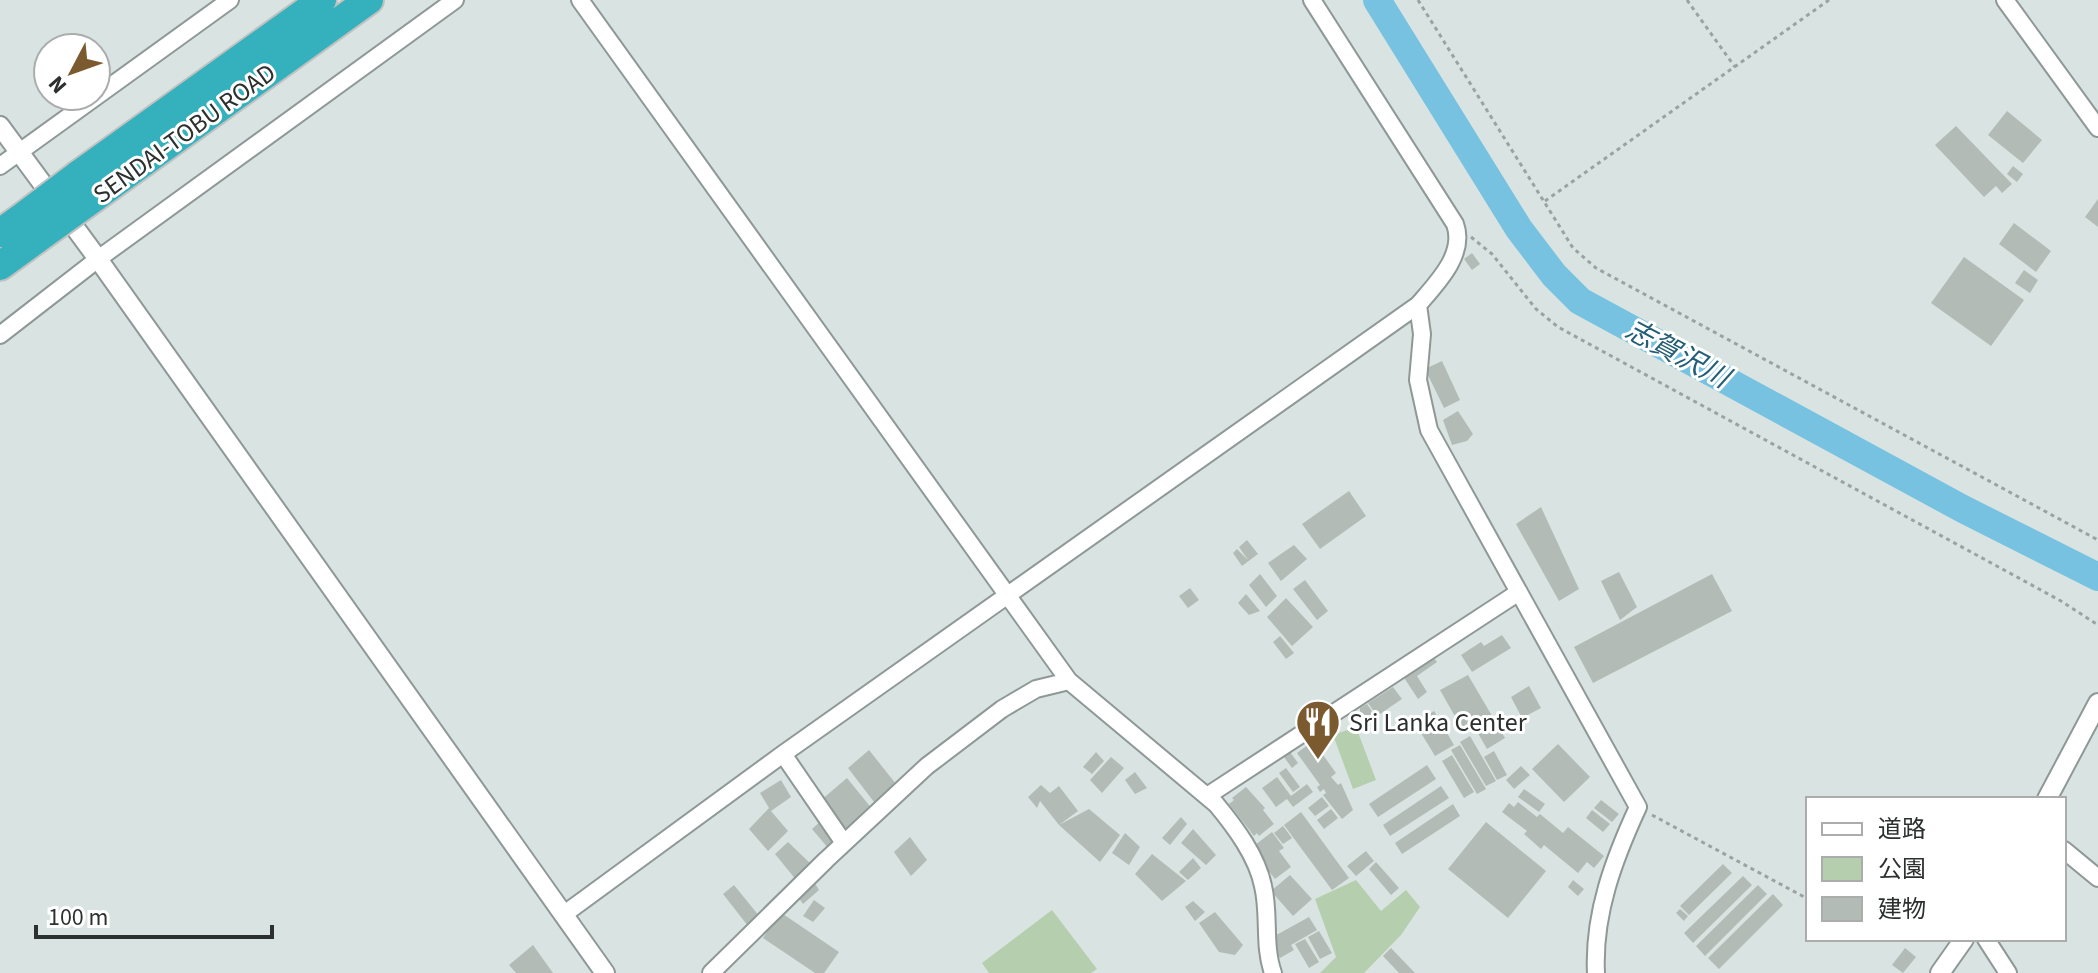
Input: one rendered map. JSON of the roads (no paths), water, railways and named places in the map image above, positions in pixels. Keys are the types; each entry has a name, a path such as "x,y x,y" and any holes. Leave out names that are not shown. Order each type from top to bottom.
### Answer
{"highway":[{"name":"SENDAI-TOBU ROAD","path":"86,187 322,0"},
{"name":"SENDAI-TOBU ROAD","path":"0,266 19,230 369,0"}],"street":[{"path":"0,166 230,0"},
{"path":"0,335 98,259 455,0"},
{"path":"580,0 1069,681 1207,796 1231,822 1263,885 1269,960 1273,973"},
{"path":"563,915 783,754 1418,305 1439,281 1452,259 1459,236 1439,196 1312,0"},
{"path":"2005,0 2098,128"},
{"path":"0,126 98,259 605,973"},
{"path":"1418,305 1422,334 1418,380 1429,430 1638,807 1619,850 1601,908 1596,973"},
{"path":"1207,796 1519,592"},
{"path":"711,973 927,766 1002,709 1036,689 1069,681"},
{"path":"2048,797 2098,703"},
{"path":"783,754 844,843"},
{"path":"2066,852 2098,878"},
{"path":"1940,973 1963,941"},
{"path":"1987,941 2008,973"}],"waterway":[{"name":"志賀沢川","path":"1377,0 1519,229 1554,275 1580,301 1963,509 2098,577"}],"place":[{"name":"Sri Lanka Center","path":"1318,761"}]}
